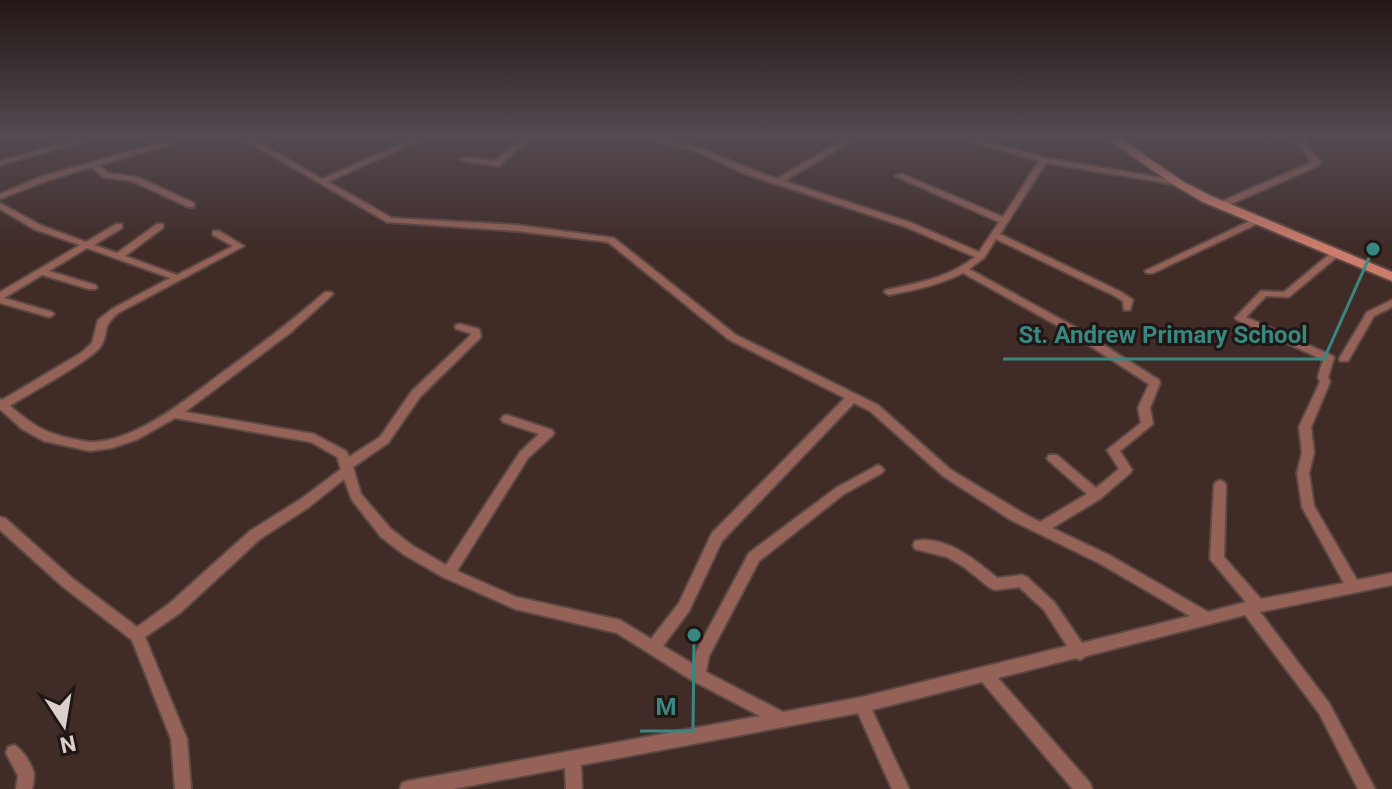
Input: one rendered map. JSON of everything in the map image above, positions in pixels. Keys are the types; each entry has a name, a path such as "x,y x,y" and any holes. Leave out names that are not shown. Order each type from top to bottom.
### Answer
{"street":[{"path":"0,197 61,174"},
{"path":"105,174 134,179 191,205"},
{"path":"307,174 390,220 517,228 611,240 732,337 874,408 947,473 1206,618"},
{"path":"321,182 340,174"},
{"path":"764,174 909,225 981,256"},
{"path":"780,180 790,174"},
{"path":"889,292 941,281 964,270 981,256 1035,174"},
{"path":"1125,174 1178,183"},
{"path":"1164,174 1256,221 1392,277"},
{"path":"1221,205 1292,174"},
{"path":"899,176 1003,220"},
{"path":"0,205 37,227 178,278"},
{"path":"1150,271 1256,221"},
{"path":"0,298 119,226"},
{"path":"117,257 160,226"},
{"path":"216,233 240,246 115,311 102,322 97,344 85,355 2,404 26,426 48,438 90,447 112,444 174,414 286,331 328,294"},
{"path":"994,235 1118,294 1128,300 1127,308"},
{"path":"1335,254 1286,295 1264,293 1240,318 1329,358 1323,377 1325,382 1305,427 1308,453 1303,473 1308,507 1354,587"},
{"path":"964,270 1071,329 1155,383 1144,408 1147,424 1113,450 1126,470 1096,495 1042,527"},
{"path":"41,272 92,287"},
{"path":"0,298 49,314"},
{"path":"1344,359 1370,314 1392,303"},
{"path":"137,635 175,608 255,535 305,503 384,440 416,394 476,336 475,331 460,327"},
{"path":"654,647 684,607 717,537 853,397"},
{"path":"174,414 314,438 342,454 356,496 386,533 448,573 515,603 620,627 698,676 781,719"},
{"path":"448,573 524,455 548,433 507,419"},
{"path":"1053,458 1096,495"},
{"path":"698,676 702,655 754,557 840,491 878,470"},
{"path":"1220,485 1215,553 1324,708 1367,789"},
{"path":"0,522 67,582 137,635 179,739 183,789"},
{"path":"920,545 943,547 961,555 995,584 1022,581 1049,606 1080,653"},
{"path":"408,789 573,761 862,705 1080,653 1206,618 1392,579"},
{"path":"985,674 1084,789"},
{"path":"862,705 901,789"},
{"path":"14,753 26,775 24,789"},
{"path":"573,761 574,789"}],"place":[{"name":"St. Andrew Primary School","path":"1373,249"},
{"name":"M","path":"694,635"}]}
